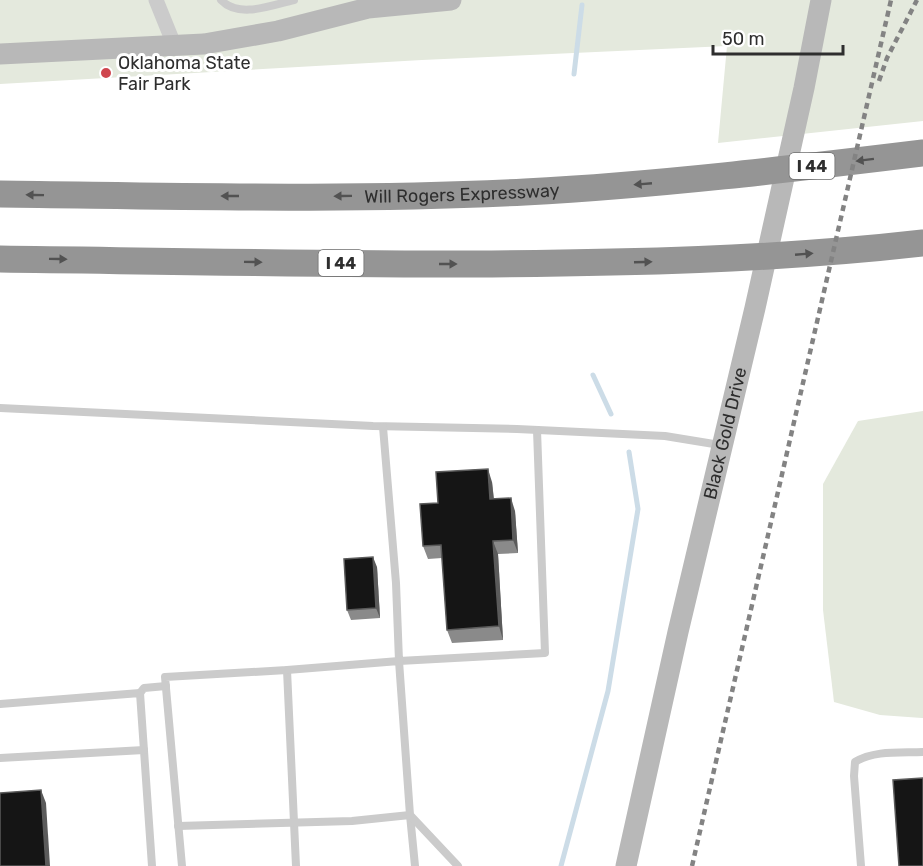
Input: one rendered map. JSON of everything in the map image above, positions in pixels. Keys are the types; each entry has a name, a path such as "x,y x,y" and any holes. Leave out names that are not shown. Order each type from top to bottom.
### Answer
{"highway":[{"name":"Will Rogers Expressway","path":"0,194 384,196 524,192 701,179 923,153"},
{"name":"I 44","path":"0,259 380,264 588,263 794,255 913,244"}],"street":[{"path":"156,0 175,46"},
{"path":"0,54 204,44 278,31 368,8 451,0"},
{"name":"Black Gold Drive","path":"626,866 755,308 804,88 821,0"}],"lane":[{"path":"221,0 237,9 247,10 294,0"},
{"path":"0,408 383,427 537,430 664,436 722,445"},
{"path":"383,427 415,866"},
{"path":"182,866 165,677 545,653 537,430"},
{"path":"287,670 292,821 296,866"},
{"path":"152,866 140,693 144,688 166,686"},
{"path":"0,704 140,693"},
{"path":"0,758 144,750"},
{"path":"861,866 854,776 855,762 862,757 923,752"},
{"path":"178,826 352,820 410,815"},
{"path":"410,815 458,866"}],"shaded area":[{"name":"Oklahoma State Fair Park","path":"0,0 923,0 923,121 718,143 727,46 422,60 0,84"},
{"path":"923,411 923,718 880,715 834,702 823,610 823,484 858,421"}],"building":[{"path":"488,469 490,499 511,498 513,540 493,541 499,626 447,630 441,545 423,546 420,504 438,503 436,472"},
{"path":"373,557 376,608 347,610 344,559"},
{"path":"923,778 923,866 899,866 893,780"},
{"path":"41,790 46,866 0,866 0,793"}],"waterway":[{"path":"574,74 582,5"},
{"path":"593,375 611,414"},
{"path":"561,866 608,691 638,509 629,452"}],"railway":[{"path":"692,866 891,0"},
{"path":"879,81 887,58 917,0"}],"place":[{"name":"Oklahoma State Fair Park","path":"106,73"}]}
